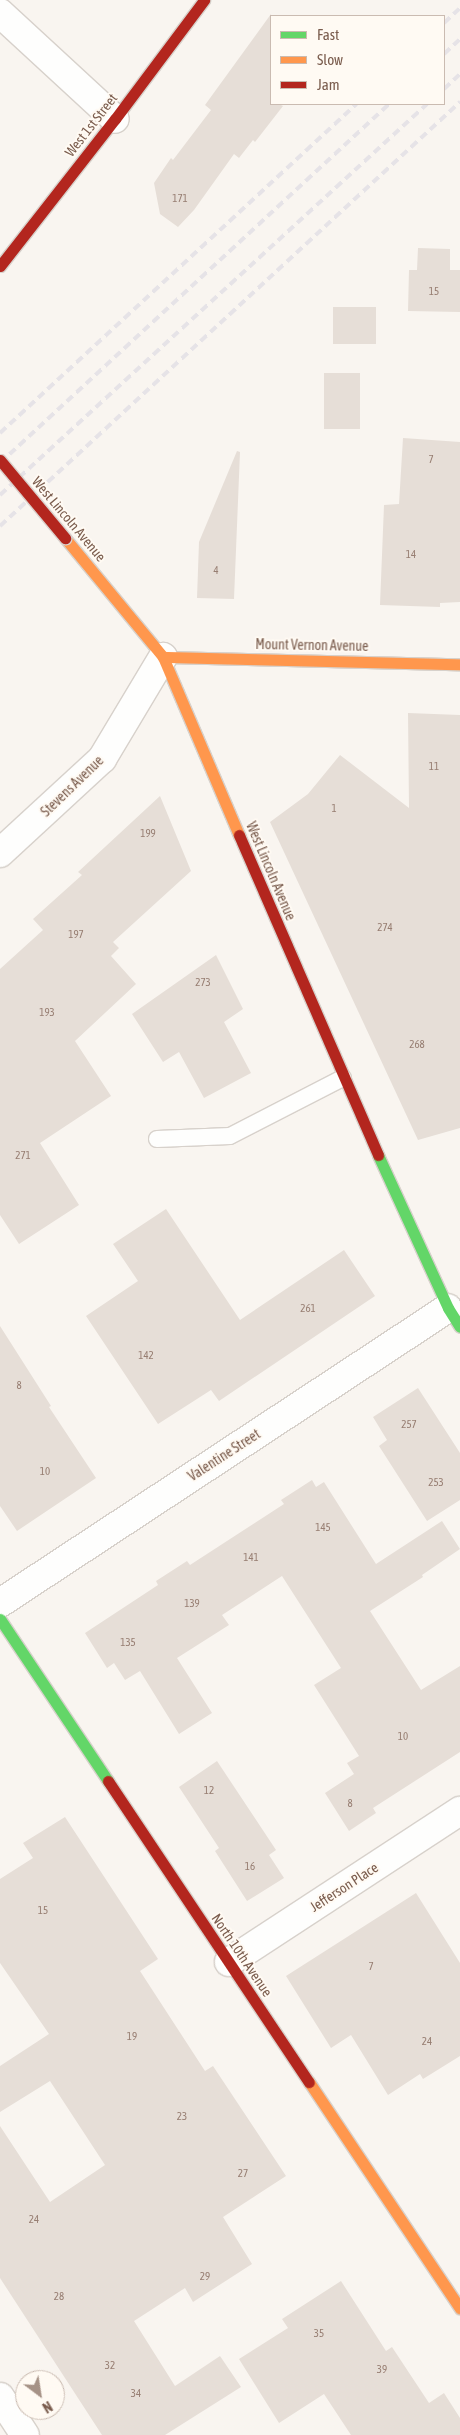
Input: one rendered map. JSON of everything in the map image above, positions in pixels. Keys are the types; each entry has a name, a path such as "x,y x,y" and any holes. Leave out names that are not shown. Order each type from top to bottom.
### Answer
{"main road":[{"name":"West 1st Street","path":"0,266 115,119 204,0"},
{"name":"West Lincoln Avenue","path":"0,460 163,657 344,1078 454,1317"},
{"name":"Mount Vernon Avenue","path":"163,657 460,664"},
{"name":"North 10th Avenue","path":"0,1619 460,2308"}],"street":[{"path":"0,13 115,119"},
{"name":"Stevens Avenue","path":"0,853 102,759 163,657"},
{"name":"Valentine Street","path":"0,1603 454,1317"},
{"name":"Jefferson Place","path":"229,1962 460,1811"},
{"path":"0,2397 25,2435"}],"lane":[{"path":"157,1139 230,1136 344,1078"}],"building":[{"path":"270,15 270,105 283,106 255,142 253,140 239,158 234,154 194,210 178,227 160,214 154,183 171,158 173,160 211,110 205,105"},
{"path":"418,248 450,249 450,270 460,270 460,312 408,311 409,270 417,270"},
{"path":"333,307 376,307 376,344 333,344"},
{"path":"324,373 360,373 360,429 324,429"},
{"path":"403,438 460,442 460,602 440,603 440,607 380,605 384,505 399,504"},
{"path":"237,451 240,452 234,599 197,598 199,542"},
{"path":"408,713 460,715 460,1128 418,1140 270,822 308,794 340,755 409,808"},
{"path":"160,796 191,871 113,942 119,948 111,956 136,984 75,1041 111,1096 40,1143 79,1205 19,1244 0,1215 0,969 43,930 33,919 82,875 78,872"},
{"path":"216,955 243,1009 224,1022 251,1073 204,1098 179,1052 163,1062 132,1014"},
{"path":"166,1209 240,1320 344,1250 375,1296 219,1401 211,1390 158,1424 86,1316 138,1281 113,1244"},
{"path":"0,1326 51,1406 49,1407 96,1478 17,1531 0,1506"},
{"path":"418,1388 460,1453 460,1500 427,1521 379,1446 387,1440 373,1417"},
{"path":"312,1480 316,1487 324,1482 376,1564 442,1521 460,1549 422,1575 423,1577 370,1611 421,1690 460,1666 460,1752 373,1808 376,1813 349,1831 325,1793 354,1774 347,1763 359,1756 314,1685 341,1668 282,1576 222,1615 229,1625 177,1658 212,1713 179,1734 140,1671 125,1680 114,1663 107,1668 85,1633 158,1585 156,1581 187,1561 190,1565 284,1504 281,1500"},
{"path":"217,1761 276,1850 269,1855 284,1878 247,1901 215,1851 219,1848 179,1787"},
{"path":"65,1817 158,1959 140,1971 205,2071 213,2066 286,2176 223,2217 252,2264 193,2302 185,2288 134,2321 175,2386 220,2356 241,2387 165,2435 102,2435 65,2378 65,2370 60,2370 0,2278 0,2126 50,2202 105,2165 50,2081 0,2112 0,2066 49,2034 0,1963 0,1879 33,1858 23,1843"},
{"path":"416,1893 460,1963 460,2056 423,2079 420,2074 388,2095 351,2035 331,2048 286,1976"},
{"path":"341,2281 386,2351 392,2347 429,2403 444,2393 460,2418 460,2435 351,2435 324,2394 279,2423 239,2359 288,2328 282,2319"}],"railway":[{"path":"445,22 460,8"},
{"path":"445,53 460,39"},
{"path":"445,88 460,74"},
{"path":"0,526 460,102"},
{"path":"0,433 355,105"},
{"path":"0,463 388,105"},
{"path":"0,495 426,105"}],"traffic: fast":[{"path":"378,1155 448,1308 460,1327"},
{"path":"0,1619 108,1781"}],"traffic: slow":[{"path":"65,538 163,657 239,835"},
{"path":"163,657 460,664"},
{"path":"309,2082 460,2308"}],"traffic: jam":[{"path":"0,266 115,119 204,0"},
{"path":"0,460 65,538"},
{"path":"239,835 378,1155"},
{"path":"108,1781 309,2082"}]}
